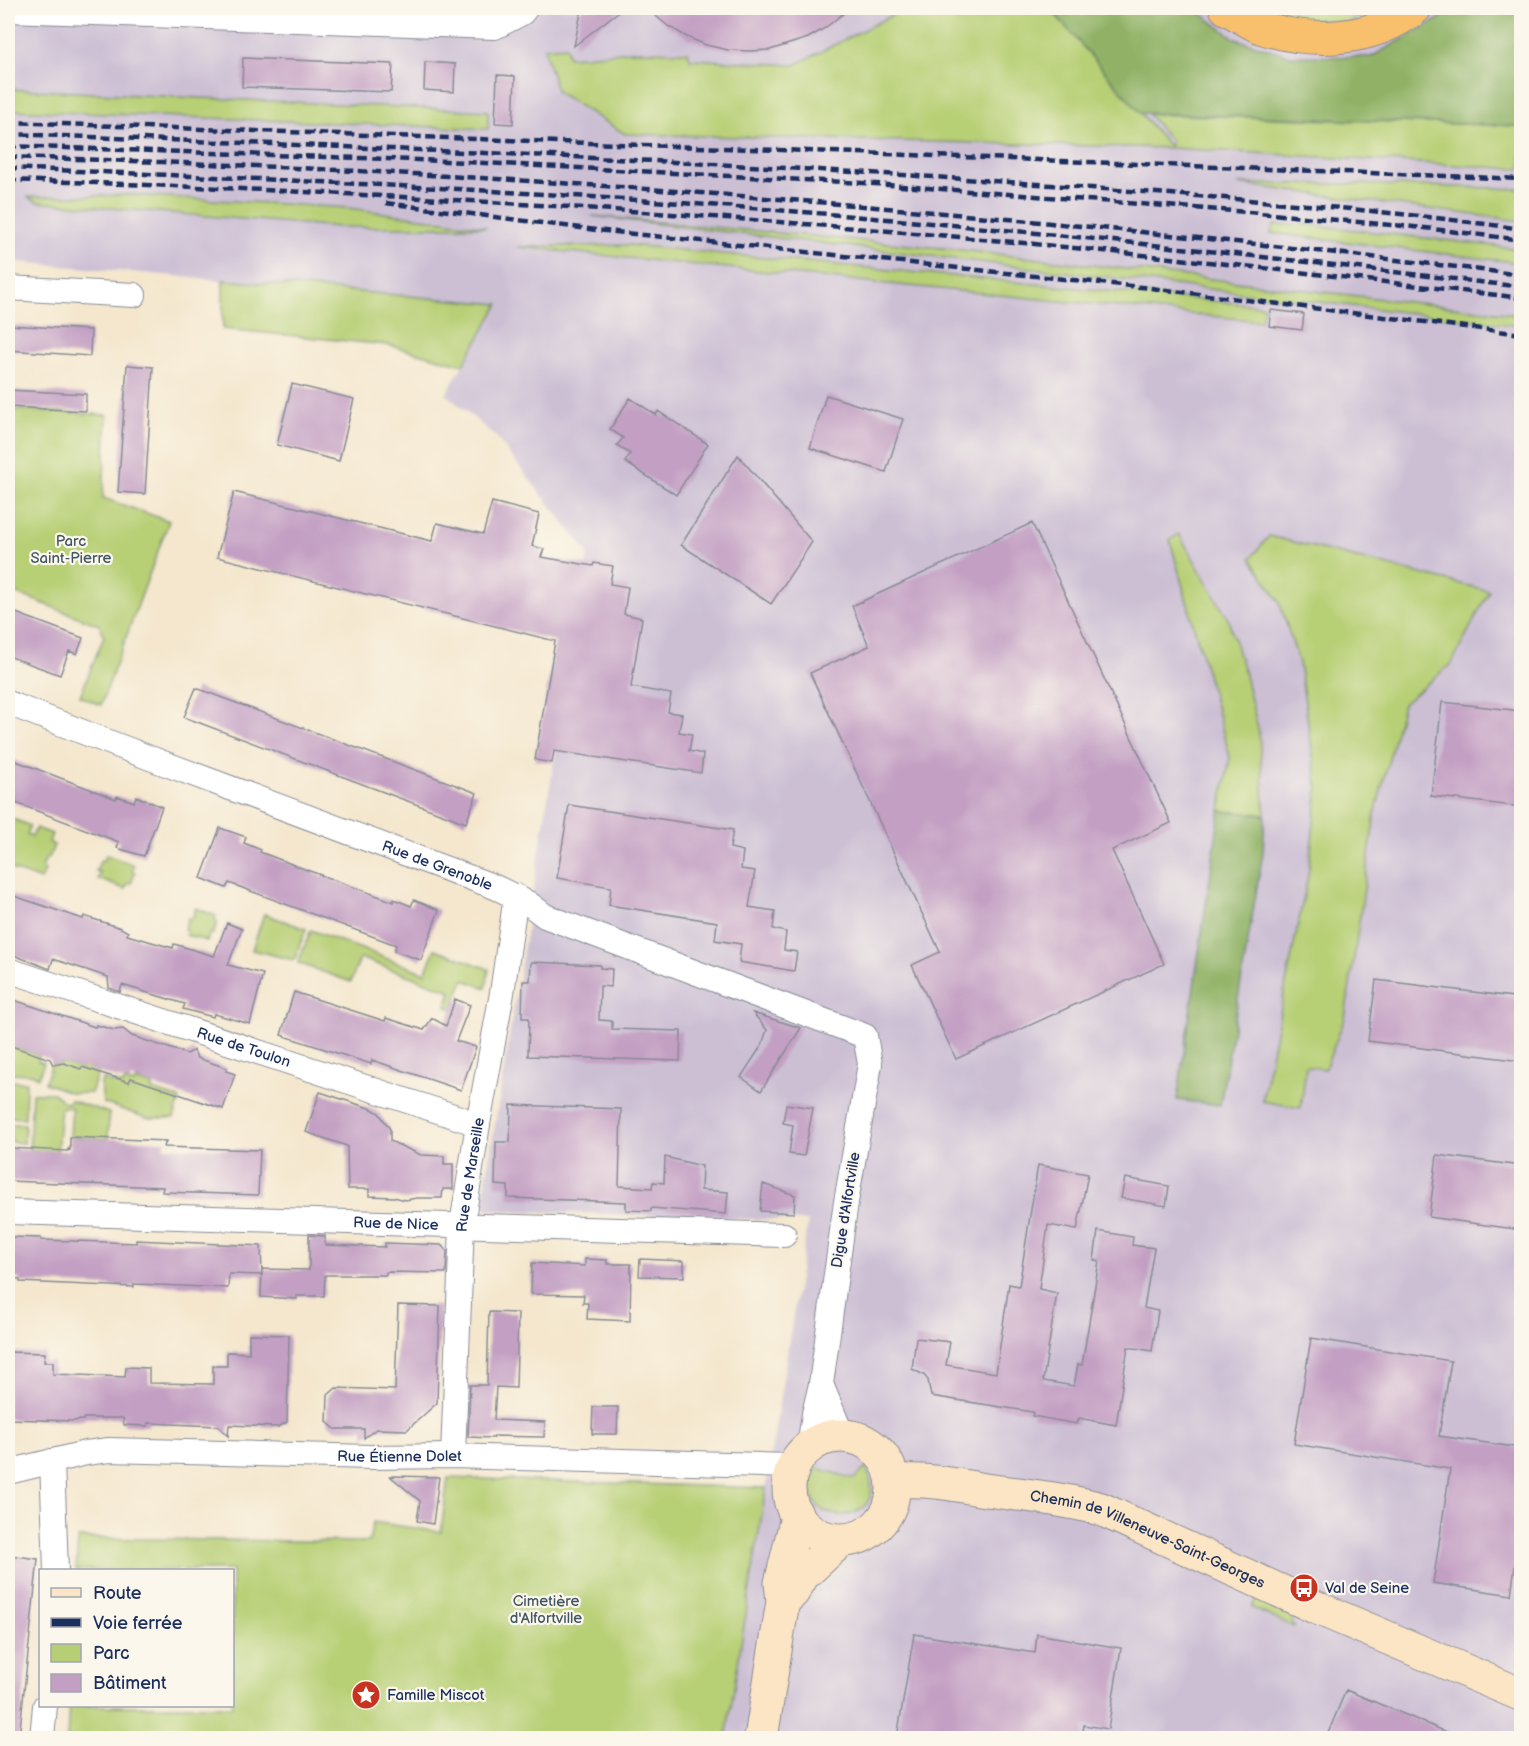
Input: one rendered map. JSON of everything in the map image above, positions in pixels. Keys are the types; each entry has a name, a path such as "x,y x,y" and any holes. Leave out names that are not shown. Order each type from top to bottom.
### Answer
{"highway":[{"path":"1226,8 1261,28 1306,38 1355,36 1402,18 1415,8"}],"street":[{"path":"8,10 495,27 522,13 526,8"},
{"path":"8,288 134,295"},
{"name":"Rue de Grenoble","path":"8,703 516,896 545,916 865,1036"},
{"name":"Rue de Marseille","path":"453,1456 462,1225 502,993 516,896"},
{"name":"Rue de Toulon","path":"8,970 478,1124"},
{"name":"Digue d'Alfortville","path":"801,1456 821,1384 846,1202 870,1064 865,1036"},
{"name":"Rue de Nice","path":"8,1212 784,1235"},
{"path":"821,1384 842,1435"},
{"path":"842,1435 871,1444 886,1461 893,1482 890,1504 880,1524 861,1536 840,1540 816,1534 797,1517 790,1501 789,1483 801,1456 830,1436 842,1435"},
{"name":"Rue Étienne Dolet","path":"8,1472 109,1450 361,1457 801,1456"},
{"path":"52,1461 56,1569"},
{"name":"Chemin de Villeneuve-Saint-Georges","path":"893,1482 941,1483 1070,1501 1101,1509 1315,1607 1521,1695"},
{"path":"761,1738 783,1601 781,1583 797,1517"},
{"path":"783,1601 793,1592 803,1575 840,1540"},
{"path":"42,1738 45,1707"}],"shaded area":[{"path":"8,8 1521,8 1521,1738 726,1738 808,1221 488,1210 482,1204 588,553 496,437 446,394 498,305 8,261"}],"green space":[{"path":"390,8 496,8 480,11"},
{"path":"906,8 1037,8 1054,13 1170,147 1171,141 1148,114 1521,126 1521,169 1170,148 625,134 557,92 544,48 566,46 568,57 631,51 688,52 690,59 795,65"},
{"path":"1037,8 1193,8 1236,39 1292,56 1371,57 1446,15 1453,8 1521,8 1521,126 1140,113 1054,13"},
{"path":"1267,8 1380,8 1346,23 1294,17"},
{"path":"8,89 488,111 488,129 8,110"},
{"path":"1238,184 1359,184 1521,189 1521,221"},
{"path":"132,195 348,208 487,227 340,227 37,202 27,197"},
{"path":"592,216 953,249 1521,315 1521,326"},
{"path":"1274,225 1311,225 1521,249 1521,263 1271,233"},
{"path":"630,245 1264,306 1261,321 518,247"},
{"path":"223,280 499,304 463,365 388,345 223,329"},
{"name":"Parc Saint-Pierre","path":"8,409 107,415 103,498 169,521 101,705 80,696 104,636 99,625 8,590"},
{"path":"1179,534 1228,619 1244,671 1259,733 1265,815 1220,811 1230,757 1170,540"},
{"path":"1269,536 1489,591 1452,663 1403,704 1375,814 1345,1018 1325,1069 1306,1066 1301,1108 1262,1101 1308,876 1318,788 1299,663 1279,601 1251,558"},
{"path":"1220,811 1265,815 1263,852 1220,1105 1177,1100"},
{"path":"8,817 30,826 27,834 32,836 36,828 52,834 49,842 54,845 42,868 45,870 41,880 8,868"},
{"path":"106,855 134,865 132,871 135,872 131,884 128,883 125,889 98,879 100,872 96,871"},
{"path":"196,908 216,916 215,921 218,922 207,941 186,935 187,931 184,929 188,918 192,919"},
{"path":"264,914 306,929 294,960 252,950"},
{"path":"311,930 425,973 435,949 489,969 486,988 464,980 453,1007 446,1007 451,991 360,958 351,982 298,963"},
{"path":"8,1045 39,1055 38,1061 44,1063 38,1078 34,1074 8,1073"},
{"path":"52,1063 55,1065 64,1063 81,1069 82,1065 99,1070 91,1093 72,1093 45,1083"},
{"path":"102,1079 123,1085 125,1081 134,1084 136,1080 153,1086 152,1090 180,1099 174,1118 147,1118 103,1103"},
{"path":"8,1081 26,1082 25,1118 8,1117"},
{"path":"32,1093 53,1093 67,1104 70,1100 109,1113 108,1139 70,1137 72,1108 61,1107 57,1151 29,1155"},
{"path":"8,1124 25,1124 24,1143 11,1142 8,1138"},
{"path":"817,1468 854,1479 866,1468 871,1489 867,1503 856,1512 841,1515 827,1512 816,1503 811,1488"},
{"name":"Cimetière d'Alfortville","path":"448,1478 766,1488 726,1738 67,1738 69,1707 234,1707 234,1569 76,1569 78,1538 369,1542 373,1522 441,1532"},
{"path":"1258,1594 1290,1613 1294,1627 1252,1608"}],"building":[{"path":"582,8 623,8 574,46"},
{"path":"646,8 850,8 808,38 770,50 749,51 728,50 706,45 668,26"},
{"path":"243,58 393,64 391,92 242,87"},
{"path":"425,62 455,64 454,92 424,90"},
{"path":"497,75 515,76 513,124 495,123"},
{"path":"1271,310 1304,314 1302,330 1269,326"},
{"path":"8,325 91,330 90,356 8,350"},
{"path":"127,365 153,367 145,494 118,492"},
{"path":"292,384 354,399 339,461 277,445"},
{"path":"8,390 86,394 86,411 8,407"},
{"path":"826,395 903,419 886,472 810,448"},
{"path":"630,398 656,415 658,411 708,444 676,495 625,462 630,454 617,445 623,438 610,429"},
{"path":"738,455 812,542 771,604 681,545"},
{"path":"234,492 432,541 437,523 483,534 492,502 539,514 532,546 544,549 541,557 593,566 594,563 613,566 610,584 628,587 624,614 642,618 631,687 671,694 668,712 682,714 679,732 692,734 689,751 703,754 701,773 554,751 552,763 535,760 555,641 217,557"},
{"path":"1032,523 1171,823 1112,850 1164,964 956,1059 912,965 940,952 810,673 869,646 852,606"},
{"path":"8,610 83,638 77,654 69,651 60,675 8,656"},
{"path":"196,688 477,793 466,823 184,717"},
{"path":"1442,702 1521,711 1521,807 1431,796"},
{"path":"8,758 116,799 117,796 134,802 136,796 162,807 144,856 117,848 119,842 8,800"},
{"path":"569,805 733,830 730,848 743,851 741,869 755,871 749,907 775,911 773,929 786,932 784,950 797,952 794,971 739,962 741,944 715,940 717,922 609,905 611,887 557,878"},
{"path":"220,828 246,837 244,843 261,850 260,852 307,870 394,902 394,899 411,906 414,900 439,910 421,960 394,951 396,945 229,883 226,888 201,878"},
{"path":"8,894 83,919 84,916 121,928 128,932 127,935 173,948 174,944 214,956 227,923 242,929 228,965 263,974 250,1024 214,1014 213,1017 183,1009 185,1004 122,985 120,992 109,988 108,977 53,959 50,969 8,953"},
{"path":"531,962 600,965 600,968 612,969 611,987 600,986 599,1020 612,1021 612,1029 681,1031 680,1061 528,1056 529,1018 522,1018 523,981 530,981"},
{"path":"1376,980 1521,998 1521,1061 1368,1041"},
{"path":"294,992 385,1021 386,1018 424,1030 432,1018 446,1026 455,999 470,1005 456,1041 476,1047 461,1090 372,1060 371,1064 281,1035"},
{"path":"8,998 95,1027 96,1025 114,1030 123,1029 132,1036 187,1054 194,1050 197,1058 227,1068 226,1071 235,1074 223,1109 131,1078 129,1082 82,1067 81,1069 64,1063 53,1065 50,1059 8,1045"},
{"path":"753,1013 801,1028 761,1091 741,1077 762,1045 767,1030"},
{"path":"320,1092 379,1113 390,1129 390,1141 421,1155 444,1156 444,1164 453,1164 453,1189 443,1189 442,1198 405,1200 369,1196 369,1189 348,1189 347,1146 306,1132"},
{"path":"786,1104 813,1108 804,1156 789,1154 793,1125 783,1123"},
{"path":"511,1105 621,1109 619,1186 652,1188 653,1182 664,1183 665,1157 702,1166 701,1190 728,1192 726,1214 651,1208 651,1211 626,1210 626,1202 508,1198 508,1186 495,1185 496,1142 510,1142"},
{"path":"70,1137 166,1141 164,1147 260,1150 258,1195 162,1192 163,1187 8,1181 8,1148 68,1151 70,1150"},
{"path":"1437,1155 1521,1166 1521,1230 1429,1217"},
{"path":"1038,1165 1088,1174 1077,1230 1048,1225 1039,1289 1057,1293 1043,1381 1074,1386 1078,1364 1082,1365 1099,1261 1094,1260 1098,1231 1133,1237 1132,1245 1154,1248 1144,1308 1158,1311 1152,1351 1128,1347 1116,1425 1079,1418 1077,1424 1032,1416 1033,1412 931,1396 928,1380 924,1375 912,1369 916,1338 950,1342 946,1365 996,1373 1009,1284 1019,1286"},
{"path":"1125,1178 1169,1186 1166,1206 1121,1198"},
{"path":"763,1184 795,1195 794,1213 760,1211"},
{"path":"309,1235 325,1236 325,1245 385,1247 385,1243 441,1245 447,1251 446,1273 386,1272 386,1275 325,1275 324,1296 297,1296 297,1299 261,1297 262,1269 309,1270"},
{"path":"8,1237 41,1238 41,1240 136,1243 136,1240 261,1246 262,1275 229,1274 228,1288 20,1282 20,1279 8,1278"},
{"path":"585,1259 607,1260 607,1264 631,1264 630,1321 587,1319 588,1303 583,1303 584,1295 531,1294 532,1263 585,1266"},
{"path":"640,1259 684,1261 684,1277 639,1276"},
{"path":"398,1305 440,1306 437,1403 407,1430 376,1429 364,1438 364,1429 335,1429 327,1422 328,1395 336,1388 395,1390"},
{"path":"489,1312 518,1313 516,1388 496,1387 494,1420 545,1422 544,1437 468,1437 470,1385 487,1385"},
{"path":"249,1334 289,1335 287,1422 278,1427 229,1425 228,1436 218,1426 148,1423 148,1426 124,1425 123,1418 84,1418 73,1421 8,1419 8,1352 45,1353 44,1362 53,1362 53,1374 125,1377 126,1367 149,1368 149,1383 213,1384 213,1366 227,1366 227,1352 249,1353"},
{"path":"1311,1338 1451,1361 1439,1436 1521,1448 1521,1523 1511,1595 1433,1583 1450,1469 1294,1444"},
{"path":"593,1407 618,1407 617,1434 592,1434"},
{"path":"390,1476 439,1477 433,1524 417,1521 420,1501"},
{"path":"8,1555 38,1559 19,1738 8,1738"},
{"path":"914,1634 1035,1653 1037,1634 1121,1648 1108,1729 1084,1725 1082,1738 897,1738"},
{"path":"1346,1690 1461,1738 1326,1738"}],"railway":[{"path":"8,122 1522,179"},
{"path":"8,134 530,155 921,176 1287,203 1522,229"},
{"path":"8,146 446,161 862,183 1260,213 1425,228 1522,240"},
{"path":"8,157 387,173 766,198 1144,232 1522,275"},
{"path":"8,168 446,188 913,221 1116,241 1522,287"},
{"path":"8,180 365,195 603,209 841,227 1100,251 1522,298"},
{"path":"386,203 596,230 1150,288 1522,334"}],"place":[{"name":"Val de Seine","path":"1304,1588"},
{"name":"Famille Miscot","path":"366,1695"}]}
